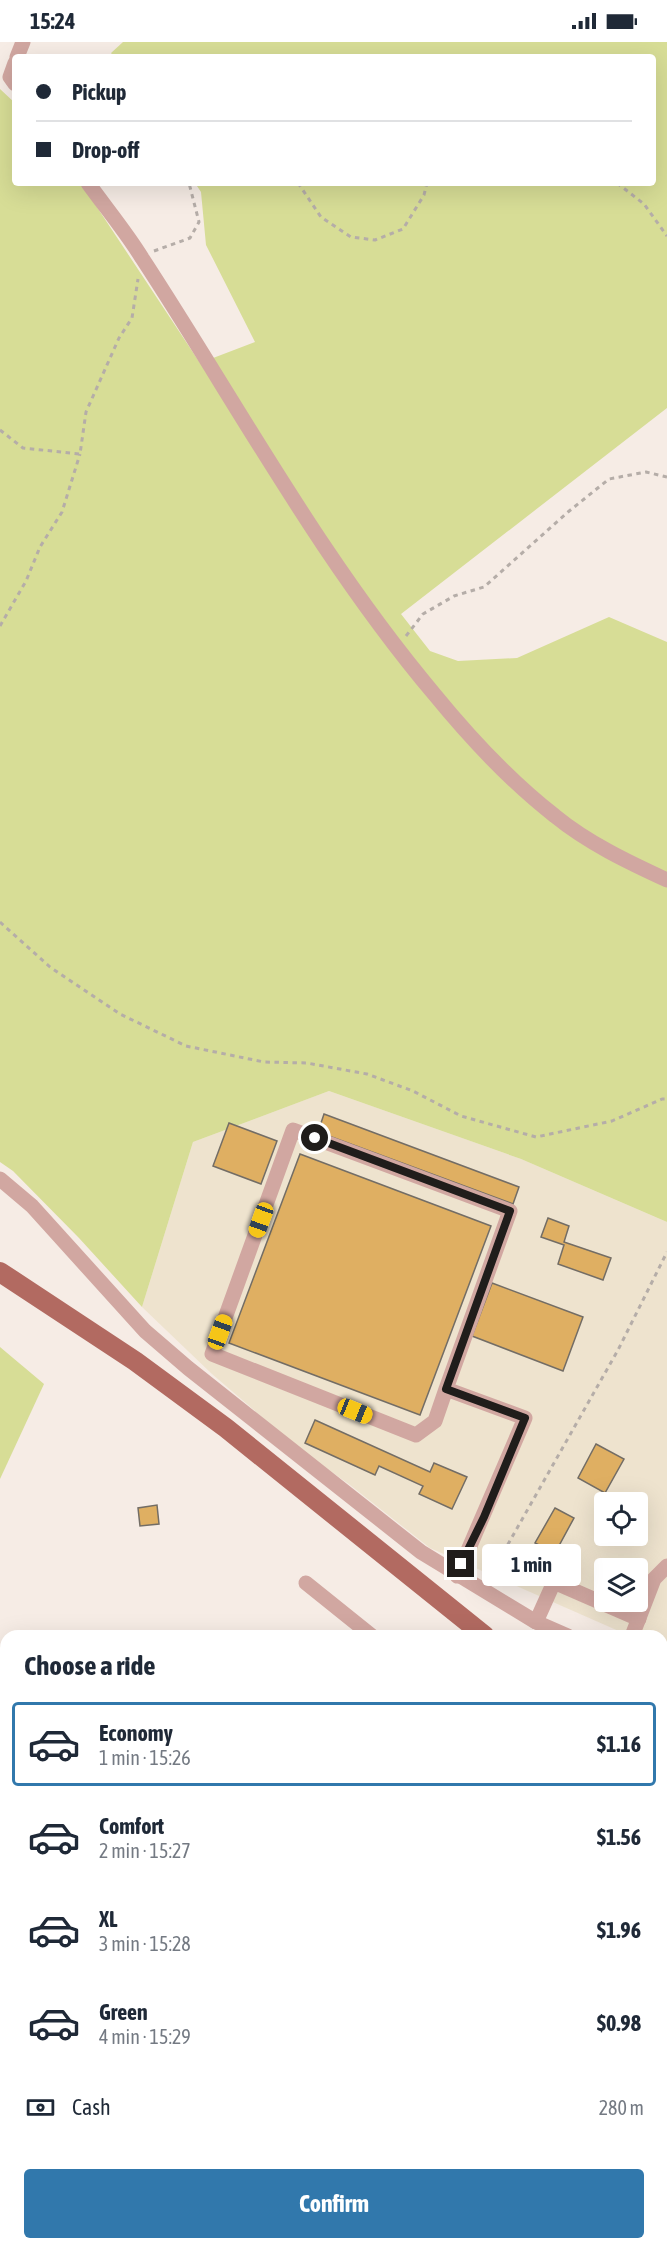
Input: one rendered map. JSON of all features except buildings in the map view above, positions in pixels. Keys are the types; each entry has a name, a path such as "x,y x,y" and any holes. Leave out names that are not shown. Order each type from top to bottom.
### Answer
{"main road":[{"path":"0,1272 135,1361 226,1428 478,1630"}],"street":[{"path":"90,186 141,256 327,552 396,649 465,731 506,773 556,818 618,857 667,880"},
{"path":"293,1130 510,1211 446,1389 435,1421 416,1435 212,1354 293,1130"},
{"path":"0,1179 32,1206 145,1331 179,1361 421,1552 457,1576 536,1622 554,1630"},
{"path":"446,1389 525,1418 457,1576"},
{"path":"634,1630 654,1579 667,1566"},
{"path":"536,1622 554,1582 639,1619"},
{"path":"306,1583 365,1630"}],"path":[{"path":"0,626 26,581 39,548 62,512 80,454 86,412 119,338 132,318 141,256 190,238 198,222 190,186"},
{"path":"300,186 321,217 351,237 375,240 403,229 424,195 426,186"},
{"path":"621,186 644,204 667,236"},
{"path":"0,430 23,448 80,454"},
{"path":"396,649 423,614 454,596 484,588 568,512 609,479 646,472 667,477"},
{"path":"0,922 50,967 120,1014 186,1046 264,1062 307,1063 367,1074 413,1091 461,1116 536,1137 612,1121 662,1099 667,1099"},
{"path":"482,1590 618,1350 667,1252"}],"shaded area":[{"path":"329,1091 521,1159 667,1222 667,1630 616,1630 430,1548 350,1485 298,1448 212,1374 142,1307 193,1142"}],"green space":[{"path":"123,42 667,42 667,408 401,614 430,651 458,661 517,658 609,617 667,642 667,1222 521,1159 329,1091 193,1142 142,1307 79,1238 13,1171 0,1162 0,89 12,100 12,186 83,186 200,363 255,342 206,245 201,192 197,186 656,186 656,54 111,53"},
{"path":"0,1347 44,1384 0,1479"}],"route":[{"path":"315,1138 510,1211 446,1389 525,1418 484,1517 461,1564"}]}
